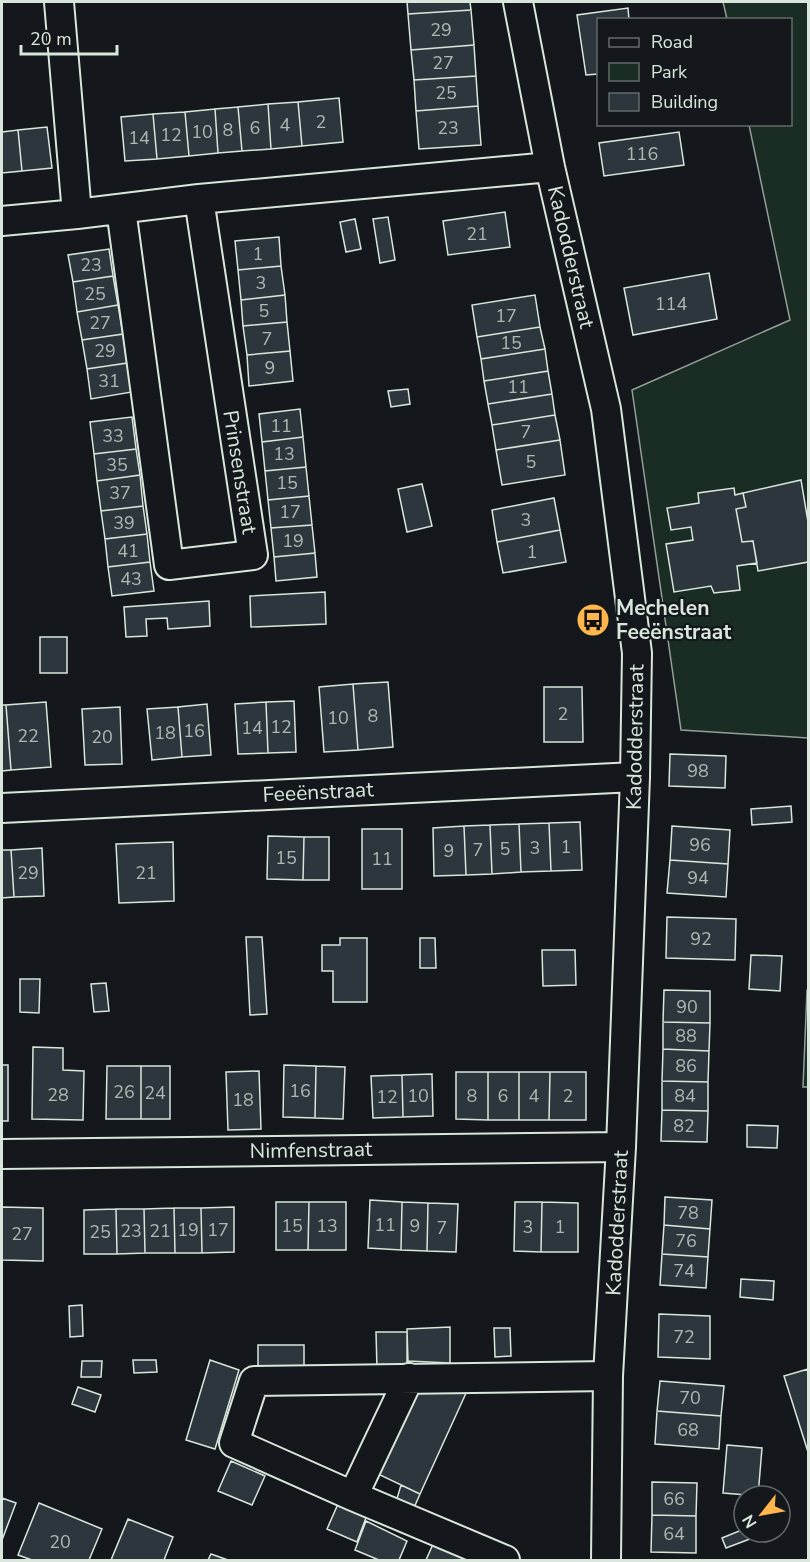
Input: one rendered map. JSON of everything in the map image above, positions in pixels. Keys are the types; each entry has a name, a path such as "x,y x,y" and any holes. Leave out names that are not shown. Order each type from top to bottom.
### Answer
{"street":[{"path":"59,2 78,214"},
{"name":"Kadodderstraat","path":"518,2 550,167 606,410 637,653 635,777 621,1147 608,1376 606,1560"},
{"path":"2,221 199,199 550,167"},
{"name":"Prinsenstraat","path":"121,209 169,565 253,555 199,199"},
{"name":"Feeënstraat","path":"2,808 635,777"},
{"name":"Nimfenstraat","path":"2,1154 621,1147"},
{"path":"505,1560 234,1443 254,1381 608,1376"},
{"path":"353,1496 409,1378"}],"green space":[{"path":"723,2 808,2 808,738 681,730 632,390 790,320 749,126 792,126 792,18 727,18"},
{"path":"807,990 808,1087 803,1087"}],"building":[{"path":"407,2 470,2 471,10 408,14"},
{"path":"628,8 629,18 597,18 597,74 586,75 577,15"},
{"path":"471,10 474,45 411,50 408,14"},
{"path":"474,45 476,76 414,80 411,50"},
{"path":"476,76 478,106 416,111 414,80"},
{"path":"339,98 343,142 302,146 298,102"},
{"path":"298,102 302,146 271,149 268,104"},
{"path":"268,104 271,149 242,151 238,107"},
{"path":"478,106 481,145 419,149 416,111"},
{"path":"238,107 242,151 218,153 215,109"},
{"path":"215,109 218,153 189,156 185,112"},
{"path":"185,112 189,156 157,159 153,114"},
{"path":"153,114 157,159 125,161 121,117"},
{"path":"47,127 52,168 22,171 18,130"},
{"path":"18,130 22,171 2,173 2,132"},
{"path":"679,132 684,165 604,176 599,143"},
{"path":"505,212 510,247 448,255 443,221"},
{"path":"388,217 395,260 380,263 373,219"},
{"path":"355,219 361,249 346,252 340,222"},
{"path":"279,237 281,266 238,270 235,241"},
{"path":"109,249 113,276 73,282 68,255"},
{"path":"281,266 285,295 241,300 238,270"},
{"path":"709,273 717,319 633,335 624,288"},
{"path":"113,276 118,305 77,312 73,282"},
{"path":"285,295 287,322 243,326 241,300"},
{"path":"535,295 540,327 477,337 472,305"},
{"path":"118,305 123,334 82,340 77,312"},
{"path":"287,322 290,351 247,355 243,326"},
{"path":"540,327 545,349 481,359 477,337"},
{"path":"123,334 127,363 87,369 82,340"},
{"path":"545,349 548,371 484,381 481,359"},
{"path":"290,351 293,381 249,386 247,355"},
{"path":"127,363 132,392 91,399 87,369"},
{"path":"548,371 552,394 488,404 484,381"},
{"path":"408,389 410,404 391,407 388,391"},
{"path":"552,394 555,415 492,425 488,404"},
{"path":"300,409 303,437 262,442 259,414"},
{"path":"555,415 560,440 496,450 492,425"},
{"path":"132,417 136,449 94,454 90,422"},
{"path":"303,437 306,467 265,471 262,442"},
{"path":"560,440 565,475 502,485 496,450"},
{"path":"136,449 140,475 97,481 94,454"},
{"path":"306,467 309,496 268,500 265,471"},
{"path":"140,475 143,506 101,511 97,481"},
{"path":"801,480 808,522 808,562 758,571 753,541 742,542 736,509 746,507 743,493"},
{"path":"422,484 432,526 407,532 398,489"},
{"path":"734,488 735,495 743,493 746,507 736,509 742,542 753,541 757,563 737,566 740,590 714,593 711,586 674,592 666,544 693,540 691,527 671,530 667,508 699,503 698,493"},
{"path":"309,496 312,525 271,528 268,500"},
{"path":"554,498 560,530 497,542 492,510"},
{"path":"143,506 147,534 105,539 101,511"},
{"path":"312,525 315,553 274,557 271,528"},
{"path":"560,530 566,562 503,573 497,542"},
{"path":"147,534 150,562 108,567 105,539"},
{"path":"315,553 317,577 276,581 274,557"},
{"path":"150,562 154,591 112,596 108,567"},
{"path":"325,592 326,624 251,627 250,596"},
{"path":"209,601 210,626 168,629 167,618 146,619 147,636 126,637 124,607"},
{"path":"40,637 67,637 67,673 40,673"},
{"path":"388,682 393,747 358,750 353,684"},
{"path":"353,684 358,750 324,752 319,687"},
{"path":"544,687 582,687 583,742 544,742"},
{"path":"294,701 296,752 268,753 266,702"},
{"path":"46,702 51,767 11,770 6,705"},
{"path":"266,702 268,753 238,754 235,704"},
{"path":"207,704 211,755 182,757 178,707"},
{"path":"2,705 6,705 11,770 2,771"},
{"path":"120,707 122,764 85,765 82,709"},
{"path":"178,707 182,757 152,760 147,709"},
{"path":"670,754 726,756 725,788 669,786"},
{"path":"791,806 792,822 752,825 751,809"},
{"path":"580,822 582,870 551,871 549,823"},
{"path":"549,823 551,871 521,872 519,824"},
{"path":"519,824 521,872 492,874 490,825"},
{"path":"490,825 492,874 466,875 464,826"},
{"path":"464,826 466,875 434,876 433,828"},
{"path":"672,826 730,830 728,864 670,860"},
{"path":"362,829 402,829 402,889 362,889"},
{"path":"268,836 304,837 303,880 267,879"},
{"path":"304,837 329,837 329,880 303,880"},
{"path":"173,842 174,901 119,903 116,844"},
{"path":"42,848 44,896 14,897 11,850"},
{"path":"2,850 11,850 14,897 2,898"},
{"path":"670,860 728,864 726,897 667,893"},
{"path":"667,917 736,919 735,960 666,958"},
{"path":"246,937 262,937 267,1014 250,1015"},
{"path":"340,938 367,938 367,1002 333,1002 333,971 322,971 322,945 340,945"},
{"path":"420,938 435,938 436,968 420,968"},
{"path":"542,950 575,950 576,985 543,986"},
{"path":"751,955 782,956 780,991 749,989"},
{"path":"20,979 40,979 39,1013 20,1012"},
{"path":"106,983 109,1011 94,1012 91,984"},
{"path":"664,990 710,991 710,1023 663,1022"},
{"path":"663,1022 710,1023 709,1051 663,1049"},
{"path":"33,1047 63,1048 63,1070 84,1071 83,1120 32,1119"},
{"path":"663,1049 709,1051 708,1082 662,1081"},
{"path":"2,1065 8,1065 8,1121 2,1121"},
{"path":"284,1065 316,1066 315,1118 283,1117"},
{"path":"107,1066 141,1066 141,1119 106,1119"},
{"path":"141,1066 170,1066 170,1119 141,1119"},
{"path":"316,1066 345,1067 343,1119 315,1118"},
{"path":"259,1071 261,1129 228,1130 226,1072"},
{"path":"456,1072 488,1072 488,1120 456,1119"},
{"path":"488,1072 519,1072 519,1120 488,1120"},
{"path":"519,1072 550,1072 549,1120 519,1120"},
{"path":"550,1072 586,1072 586,1120 549,1120"},
{"path":"432,1074 433,1116 403,1117 402,1075"},
{"path":"402,1075 403,1117 373,1118 371,1076"},
{"path":"662,1081 708,1082 708,1111 662,1110"},
{"path":"662,1110 708,1111 707,1142 661,1141"},
{"path":"747,1125 778,1126 777,1148 747,1147"},
{"path":"665,1197 712,1200 710,1229 664,1225"},
{"path":"370,1200 402,1202 401,1250 368,1248"},
{"path":"276,1202 309,1202 308,1250 276,1250"},
{"path":"309,1202 346,1202 346,1250 308,1250"},
{"path":"402,1202 428,1203 427,1251 401,1250"},
{"path":"515,1202 542,1202 541,1252 514,1251"},
{"path":"542,1202 578,1203 578,1252 541,1252"},
{"path":"428,1203 458,1204 456,1252 427,1251"},
{"path":"2,1207 43,1208 43,1261 2,1260"},
{"path":"234,1207 234,1252 202,1253 201,1208"},
{"path":"174,1208 201,1208 202,1253 175,1253"},
{"path":"174,1208 175,1253 145,1253 144,1209"},
{"path":"116,1209 144,1209 145,1253 117,1254"},
{"path":"116,1209 117,1254 84,1254 84,1210"},
{"path":"664,1225 710,1229 708,1257 662,1254"},
{"path":"662,1254 708,1257 706,1288 660,1285"},
{"path":"741,1279 774,1281 773,1300 740,1297"},
{"path":"82,1305 83,1336 70,1337 69,1306"},
{"path":"659,1314 710,1316 710,1359 658,1357"},
{"path":"450,1327 450,1363 408,1361 407,1329"},
{"path":"494,1328 510,1328 511,1356 495,1357"},
{"path":"376,1332 407,1332 407,1368 377,1369"},
{"path":"258,1345 304,1345 304,1375 258,1374"},
{"path":"133,1360 156,1360 157,1372 134,1373"},
{"path":"210,1360 239,1370 215,1449 186,1440"},
{"path":"82,1361 102,1361 101,1377 81,1377"},
{"path":"808,1369 808,1452 784,1376"},
{"path":"660,1381 724,1386 721,1416 657,1411"},
{"path":"78,1387 101,1395 95,1412 72,1404"},
{"path":"467,1391 420,1494 378,1474 415,1392"},
{"path":"657,1411 721,1416 719,1449 655,1444"},
{"path":"727,1445 762,1448 759,1484 732,1484 732,1494 723,1493"},
{"path":"231,1461 265,1476 252,1505 218,1491"},
{"path":"652,1482 697,1483 696,1516 652,1515"},
{"path":"401,1485 420,1494 413,1510 396,1502"},
{"path":"2,1498 16,1503 2,1540"},
{"path":"39,1503 102,1529 89,1560 32,1560 18,1555"},
{"path":"338,1504 367,1515 357,1542 327,1529"},
{"path":"652,1515 696,1516 696,1553 651,1552"},
{"path":"128,1519 173,1537 164,1560 111,1560"},
{"path":"366,1521 407,1541 399,1560 379,1560 355,1550"},
{"path":"732,1534 732,1544 737,1544 726,1548 722,1538"},
{"path":"434,1542 475,1560 426,1560"},
{"path":"211,1554 228,1560 208,1560"}],"place":[{"name":"Mechelen Feeënstraat","path":"593,620"}]}
